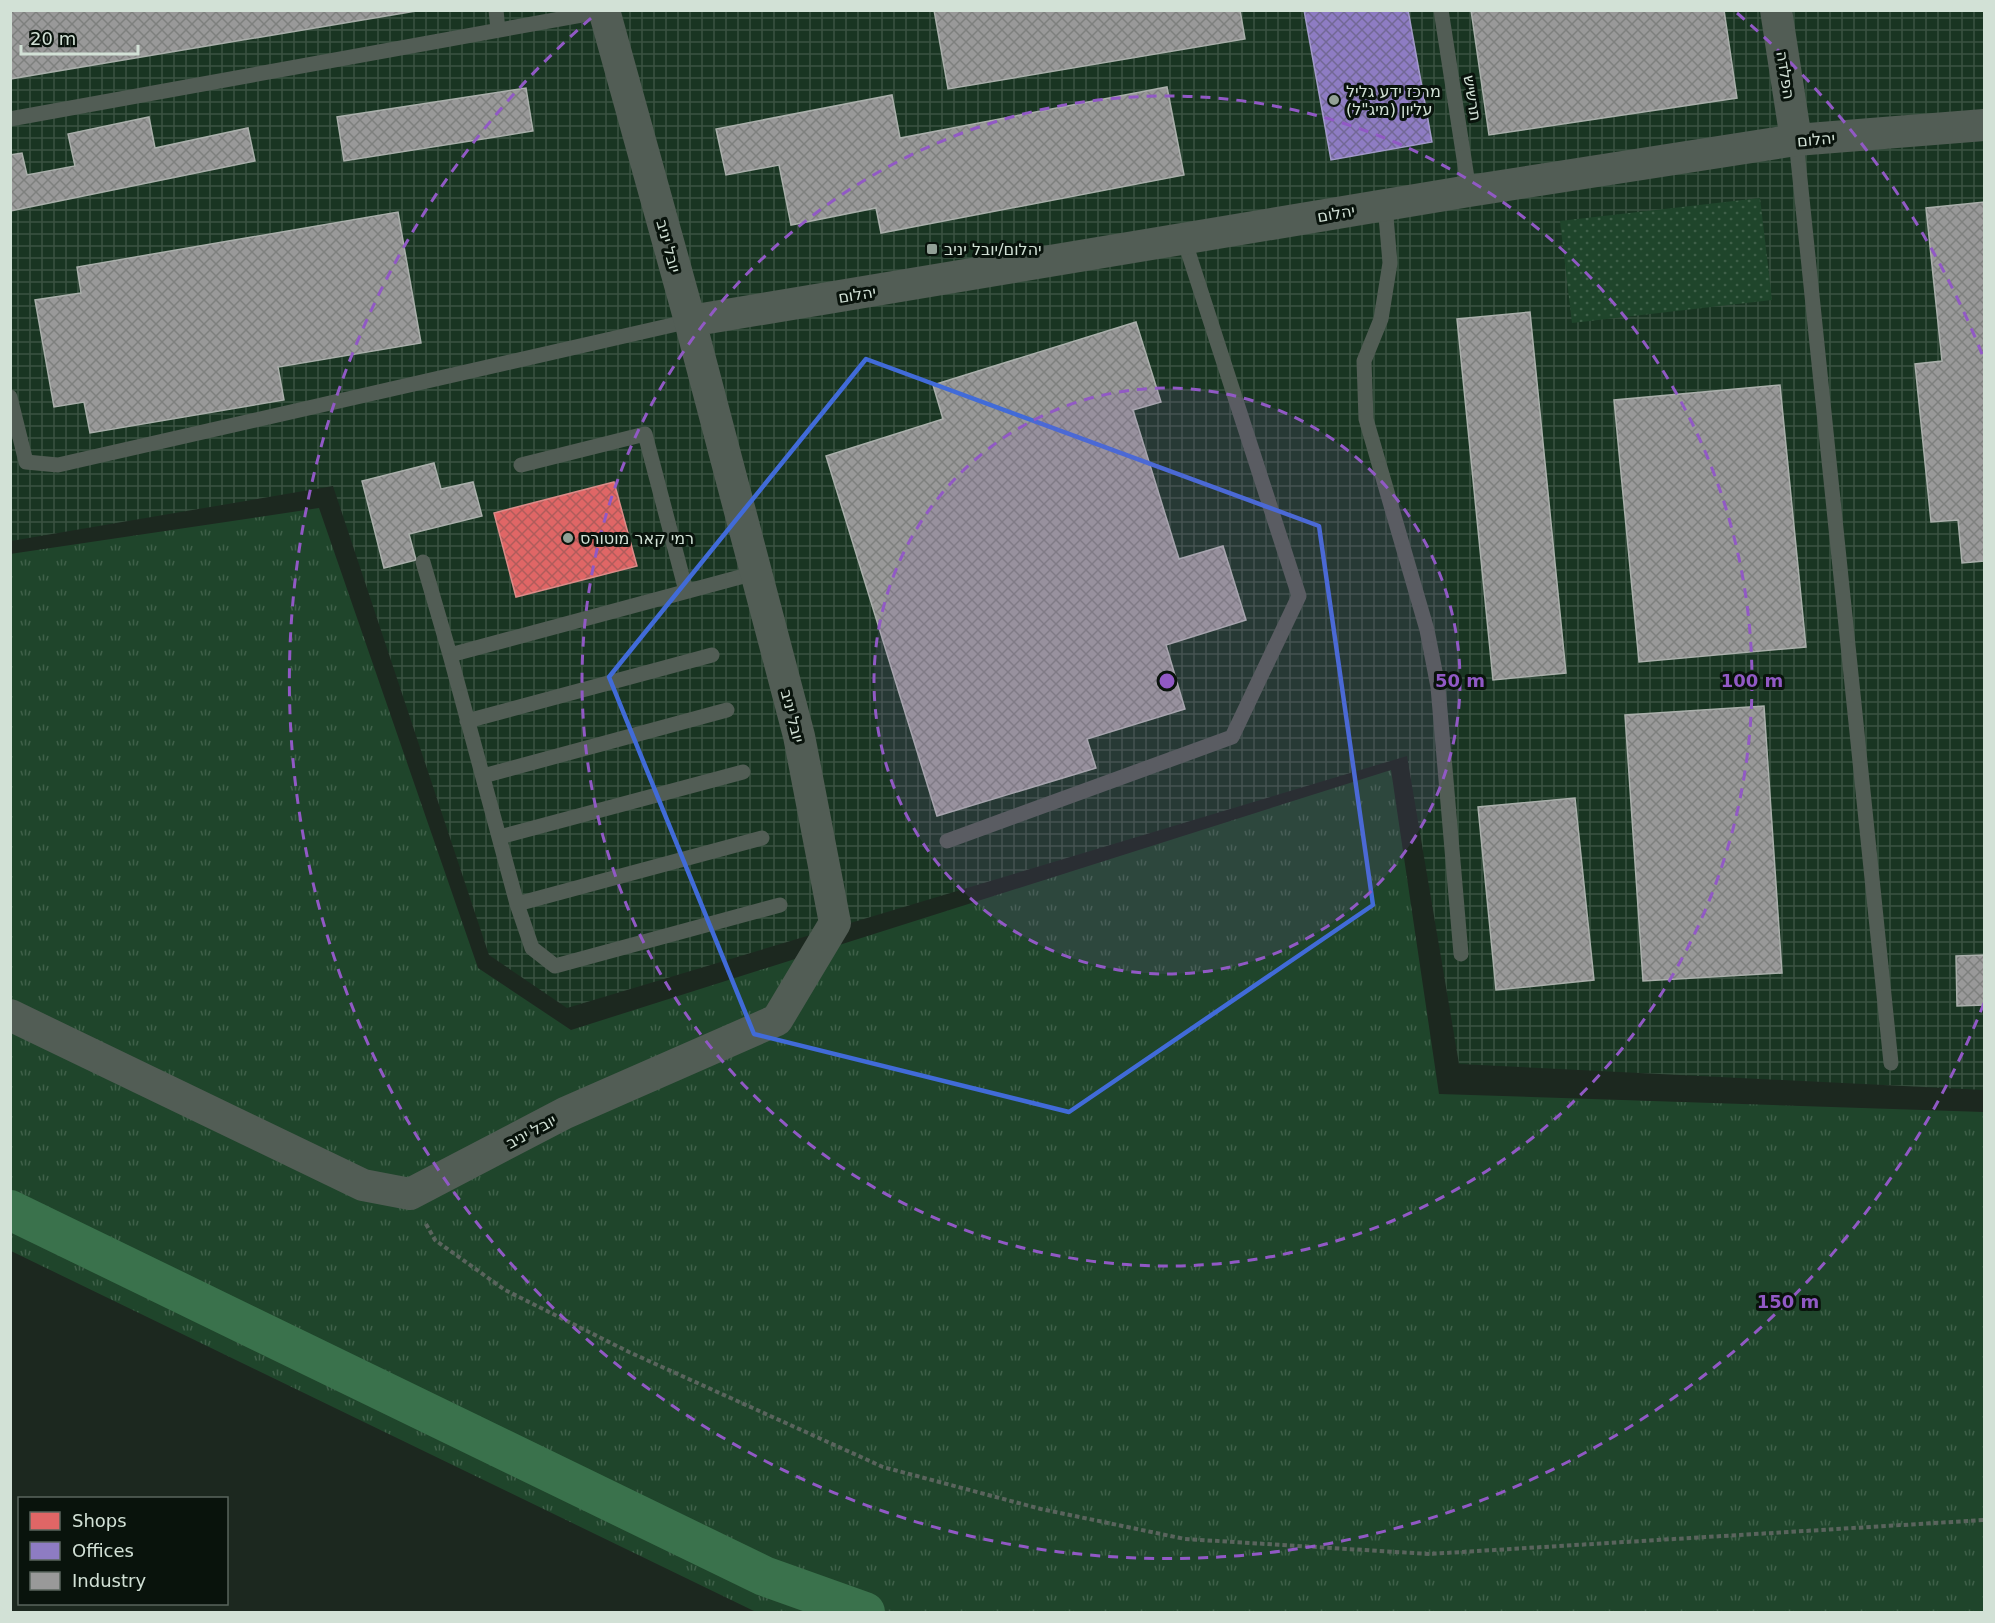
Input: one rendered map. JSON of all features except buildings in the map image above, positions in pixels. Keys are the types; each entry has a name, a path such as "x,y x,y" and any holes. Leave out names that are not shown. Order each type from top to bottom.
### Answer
{"street":[{"name":"הפלדה","path":"1776,10 1796,140"},
{"name":"יובל יניב","path":"410,1194 565,1113 777,1020 835,922 799,736 690,321 604,11"},
{"name":"יהלום","path":"690,321 1469,190 1796,140 1984,125"},
{"path":"10,1015 363,1185 410,1194"}],"lane":[{"path":"496,10 498,30"},
{"name":"תרשיש","path":"1441,10 1469,190"},
{"path":"10,120 604,11"},
{"path":"1796,140 1891,1064"},
{"path":"1385,205 1390,263 1381,319 1364,361 1366,419 1427,630 1438,687 1461,954"},
{"path":"947,841 1232,737 1299,596 1184,239"},
{"path":"10,397 26,462 58,465 690,321"},
{"path":"521,465 645,434 686,591"},
{"path":"423,562 517,904 532,948 555,966 780,905"},
{"path":"450,655 755,573"},
{"path":"468,721 712,655"},
{"path":"483,776 727,710"},
{"path":"500,837 743,772"},
{"path":"517,904 762,838"}],"path":[{"path":"410,1194 435,1240 505,1290 629,1352 883,1467 1041,1509 1185,1539 1429,1554 1984,1520"}],"highlighted area":[{"path":"866,359 1319,526 1373,905 1069,1112 754,1034 609,677"}],"shaded area":[{"path":"11,11 1984,11 1984,1090 1459,1064 1407,756 567,1008 489,955 333,486 11,541"}],"green space":[{"path":"1760,198 1772,300 1572,323 1560,221"},
{"path":"319,508 478,968 571,1030 1391,770 1439,1094 1984,1112 1984,1612 756,1612 11,1251 10,554"}],"waterway":[{"path":"10,1210 764,1576 865,1612"}],"place":[{"name":"מרכז ידע גליל עליון (מיג\"ל)","path":"1334,100"},
{"name":"יהלום/יובל יניב","path":"932,249"},
{"name":"רמי קאר מוטורס","path":"568,538"}]}
